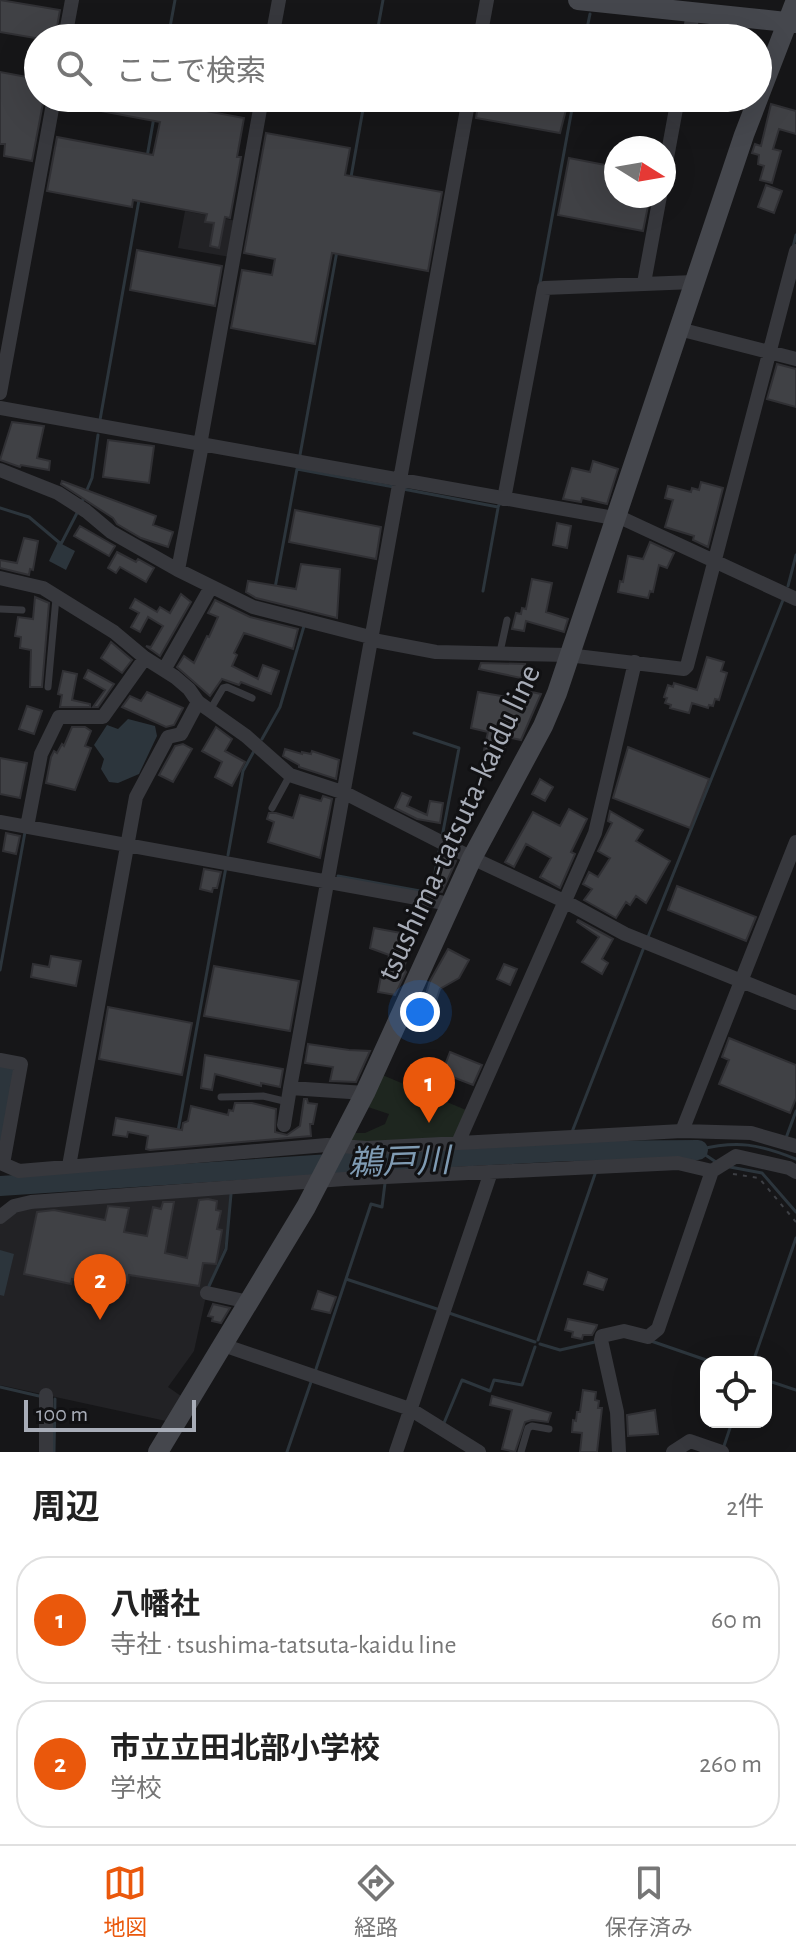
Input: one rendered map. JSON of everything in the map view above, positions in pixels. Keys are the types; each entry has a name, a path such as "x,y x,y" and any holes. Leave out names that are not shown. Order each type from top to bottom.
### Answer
{"main road":[{"path":"578,0 696,7 792,22"},
{"name":"tsushima-tatsuta-kaidu line","path":"772,69 792,22 796,0"},
{"name":"tsushima-tatsuta-kaidu line","path":"158,1452 319,1182 365,1093 472,858 543,726 557,693 754,112"}],"street":[{"path":"68,24 72,0"},
{"path":"275,24 279,0"},
{"path":"483,24 487,0"},
{"path":"0,393 51,112"},
{"path":"178,570 260,112"},
{"path":"284,1125 466,112"},
{"path":"671,136 675,112"},
{"path":"644,283 658,208"},
{"path":"0,470 58,493 111,532 253,607 436,652 568,655 684,669 796,251"},
{"path":"504,499 544,288 694,282"},
{"path":"679,329 796,359"},
{"path":"0,408 399,481 615,516 796,599"},
{"path":"0,578 32,583 114,632 189,689 204,706 246,736 290,775 345,793 625,934 796,1003"},
{"path":"164,670 211,587"},
{"path":"27,827 41,754 59,717 103,717 145,658"},
{"path":"458,1143 595,833 635,662"},
{"path":"69,1166 139,790 168,737 181,734 204,706"},
{"path":"0,822 450,904"},
{"path":"682,1131 796,842"},
{"path":"0,1060 21,1064 3,1164 19,1171 337,1147 682,1131 751,1133 796,1146"},
{"path":"289,1095 365,1093"},
{"path":"619,1452 617,1412 602,1336 614,1331 648,1337 658,1329 718,1168 736,1156 796,1172"},
{"path":"0,1217 14,1206 31,1202 319,1182 678,1163 718,1168"},
{"path":"396,1452 491,1172"},
{"path":"207,1293 249,1302"},
{"path":"223,1345 410,1409 479,1452"},
{"path":"46,1395 46,1452"},
{"path":"673,1452 690,1441 722,1452"}],"lane":[{"path":"48,687 57,596"},
{"path":"0,609 22,610"},
{"path":"500,652 507,620"},
{"path":"204,706 227,687 252,698"},
{"path":"272,808 290,775"},
{"path":"221,1097 289,1095"},
{"path":"521,1452 528,1428 549,1429"}],"path":[{"path":"718,1168 759,1178 796,1222"}],"shaded area":[{"path":"185,211 237,221 230,257 178,248"},
{"path":"58,542 75,551 66,570 49,561"},
{"path":"128,719 155,726 157,736 139,774 118,783 109,782 101,769 104,759 94,745 107,725 118,729"},
{"path":"0,1065 14,1067 0,1162"},
{"path":"380,1074 466,1110 454,1141 348,1143 353,1133 365,1133 385,1124 389,1114 365,1106"},
{"path":"230,1192 230,1215 224,1249 208,1287 194,1351 168,1387 181,1396 166,1421 0,1385 0,1222 18,1210"},
{"path":"0,1250 14,1254 4,1296 0,1295"}],"building":[{"path":"0,0 60,10 58,24 24,24 24,36 0,32"},
{"path":"0,72 24,76 24,112 41,112 32,161 4,156 5,144 0,144"},
{"path":"772,104 796,111 796,134 779,129 773,149 781,151 772,183 760,180 764,166 758,164 759,155 752,153 755,144 761,146"},
{"path":"106,112 212,112 244,118 237,157 241,157 230,218 225,217 219,248 210,246 214,223 205,222 207,214 133,200 132,207 47,191 57,137 153,155 160,122"},
{"path":"477,112 565,112 560,133 476,118"},
{"path":"266,133 350,148 345,175 442,192 428,271 332,253 315,344 231,328 242,270 272,275 275,259 244,253"},
{"path":"569,158 604,165 604,208 648,208 643,231 558,215"},
{"path":"766,185 782,191 774,213 758,207"},
{"path":"137,250 222,266 215,306 130,290"},
{"path":"777,364 796,369 796,407 767,399"},
{"path":"12,422 44,426 37,458 50,461 49,470 20,467 0,460"},
{"path":"108,440 154,446 149,483 103,477"},
{"path":"593,461 618,469 607,504 582,498 581,502 563,499 572,468 590,472"},
{"path":"62,481 156,516 153,525 173,532 168,547 141,538 117,524 113,518 61,484"},
{"path":"701,482 723,488 708,547 693,540 694,536 665,527 673,500 665,498 668,486 691,492 692,488 699,490"},
{"path":"295,510 381,527 376,559 289,542"},
{"path":"557,523 571,526 567,548 553,545"},
{"path":"80,526 115,546 109,556 74,536"},
{"path":"24,538 38,541 33,570 30,569 29,575 0,568 0,560 17,563"},
{"path":"650,542 674,553 667,568 659,565 653,592 650,591 648,598 618,592 628,556 643,559"},
{"path":"117,552 154,568 146,582 120,567 116,573 108,568"},
{"path":"301,564 340,569 337,618 256,598 246,592 248,581 296,589"},
{"path":"532,579 552,583 546,612 568,619 564,632 526,621 524,631 512,629 516,613 521,614 522,608 526,609"},
{"path":"181,594 191,602 160,656 146,646 151,647 163,626 148,617 140,632 131,627 139,613 130,608 135,599 157,612 160,607 170,613"},
{"path":"35,597 49,603 42,687 30,687 31,650 20,648 21,637 15,636 18,617 33,619"},
{"path":"215,600 250,617 298,629 293,649 244,633 234,653 237,655 232,666 258,679 263,665 279,671 271,694 241,682 239,685 222,679 210,696 177,667 184,656 194,663 209,637 218,617 208,613"},
{"path":"111,642 132,660 122,673 101,658"},
{"path":"707,657 724,662 721,671 727,673 719,700 715,699 713,706 709,705 708,708 692,703 689,713 670,708 664,697 668,685 673,687 674,683 697,690"},
{"path":"481,663 525,664 521,678 479,669"},
{"path":"88,670 114,684 98,707 93,707 105,690 84,678"},
{"path":"63,671 77,674 72,700 90,704 90,707 60,707 62,695 58,694"},
{"path":"527,691 541,694 521,740 507,737 503,755 484,750 488,732 471,728 478,692 525,700"},
{"path":"147,692 183,708 174,725 166,727 122,707 130,696 141,701"},
{"path":"27,706 42,711 34,734 19,729"},
{"path":"72,727 85,727 91,731 85,746 91,748 75,790 46,783 51,757 62,744 64,746"},
{"path":"216,727 232,739 225,751 245,762 232,786 215,777 222,762 202,751"},
{"path":"183,744 192,749 173,782 159,775 175,746"},
{"path":"628,747 709,779 690,828 613,798"},
{"path":"285,749 302,754 311,754 312,751 339,760 336,779 299,767 283,756"},
{"path":"0,758 27,763 20,798 0,794"},
{"path":"540,779 553,787 545,801 532,794"},
{"path":"402,793 411,797 407,806 427,815 430,801 443,803 440,823 417,819 395,808"},
{"path":"300,795 321,801 323,796 332,799 320,858 268,842 274,822 267,819 269,813 293,818"},
{"path":"569,809 587,819 571,852 575,854 560,888 540,877 551,858 526,844 514,867 505,862 533,812 560,826"},
{"path":"610,811 643,830 636,841 670,861 646,903 636,896 630,905 626,902 616,918 584,900 592,889 583,884 589,872 598,877 610,858 598,851 612,823 608,821"},
{"path":"6,833 20,836 16,854 3,851"},
{"path":"444,856 456,861 442,892 435,891 438,870"},
{"path":"204,869 221,872 217,888 213,888 212,892 200,889"},
{"path":"677,886 756,917 746,941 668,910"},
{"path":"578,920 613,939 602,959 608,963 602,974 582,962 599,937"},
{"path":"374,928 412,935 404,969 406,972 395,995 378,992 381,976 385,977 389,955 370,948"},
{"path":"448,949 469,960 459,978 440,989 434,1007 423,1004 430,981"},
{"path":"51,956 81,961 76,986 31,977 33,964 49,967"},
{"path":"504,964 517,969 510,985 497,979"},
{"path":"214,966 299,981 290,1031 204,1016"},
{"path":"108,1007 192,1023 182,1075 99,1059"},
{"path":"729,1038 796,1065 796,1098 790,1113 719,1084 729,1060 722,1057"},
{"path":"308,1044 370,1051 356,1082 330,1081 333,1067 305,1063"},
{"path":"450,1052 482,1065 473,1085 442,1073"},
{"path":"205,1055 283,1069 280,1087 261,1083 261,1086 215,1074 212,1090 201,1088"},
{"path":"304,1099 317,1104 313,1124 310,1124 311,1136 150,1150 146,1149 148,1136 128,1132 127,1137 113,1135 116,1118 182,1130 183,1123 188,1121 191,1106 228,1115 235,1103 252,1103 276,1109 275,1132 287,1135 300,1126"},
{"path":"199,1200 217,1201 216,1210 221,1211 217,1229 222,1230 216,1264 203,1263 199,1286 129,1275 128,1283 82,1272 80,1281 72,1279 71,1284 24,1274 37,1212 54,1210 105,1220 108,1206 129,1208 124,1232 147,1236 153,1207 161,1209 163,1202 174,1202 165,1253 187,1258"},
{"path":"588,1272 607,1279 603,1290 584,1284"},
{"path":"318,1291 336,1297 330,1313 312,1309"},
{"path":"213,1304 230,1308 221,1323 212,1321 213,1317 208,1316"},
{"path":"568,1319 597,1325 592,1335 583,1335 582,1339 572,1337 573,1332 565,1330"},
{"path":"583,1390 596,1392 598,1408 602,1408 597,1452 580,1452 582,1433 572,1432 573,1420 576,1421 577,1412 580,1412"},
{"path":"492,1396 551,1413 548,1422 525,1422 515,1452 502,1449 512,1410 490,1405"},
{"path":"655,1410 658,1434 628,1436 627,1415"}],"waterway":[{"path":"171,24 175,0"},
{"path":"379,24 383,0"},
{"path":"588,24 590,14"},
{"path":"351,177 363,112"},
{"path":"540,283 571,112"},
{"path":"147,157 154,117"},
{"path":"100,420 139,200"},
{"path":"793,247 796,235"},
{"path":"300,455 337,251"},
{"path":"81,504 92,478 98,435"},
{"path":"275,588 297,469 394,487"},
{"path":"403,489 499,505"},
{"path":"0,508 29,517 61,544 77,513"},
{"path":"483,591 498,508"},
{"path":"788,586 796,555"},
{"path":"648,937 783,600"},
{"path":"262,739 280,707 304,626"},
{"path":"414,733 459,748 442,837"},
{"path":"228,855 243,771 254,751"},
{"path":"0,970 25,832"},
{"path":"338,876 431,893 440,847"},
{"path":"178,1131 226,867"},
{"path":"572,1132 644,947"},
{"path":"786,1138 796,1111"},
{"name":"鵜戸川","path":"698,1150 748,1145 796,1159"},
{"path":"454,1157 455,1148"},
{"path":"698,1150 716,1162"},
{"name":"鵜戸川","path":"0,1186 568,1151 698,1150"},
{"path":"170,1175 172,1166"},
{"path":"730,1167 762,1173 796,1212"},
{"path":"538,1340 595,1174"},
{"path":"315,1372 371,1204 382,1207 385,1183"},
{"path":"209,1286 226,1249 231,1194"},
{"path":"755,1356 796,1238"},
{"path":"346,1279 440,1310"},
{"path":"449,1313 535,1342"},
{"path":"651,1341 700,1358"},
{"path":"540,1344 560,1350 595,1342"},
{"path":"444,1423 462,1380 490,1391 494,1380 522,1385 535,1347"},
{"path":"287,1452 311,1382"},
{"path":"772,1382 796,1390"},
{"path":"0,1387 39,1396"},
{"path":"54,1452 55,1399"},
{"path":"724,1446 730,1428"}],"place":[{"name":"八幡社","path":"429,1123"},
{"name":"市立立田北部小学校","path":"100,1320"}]}
